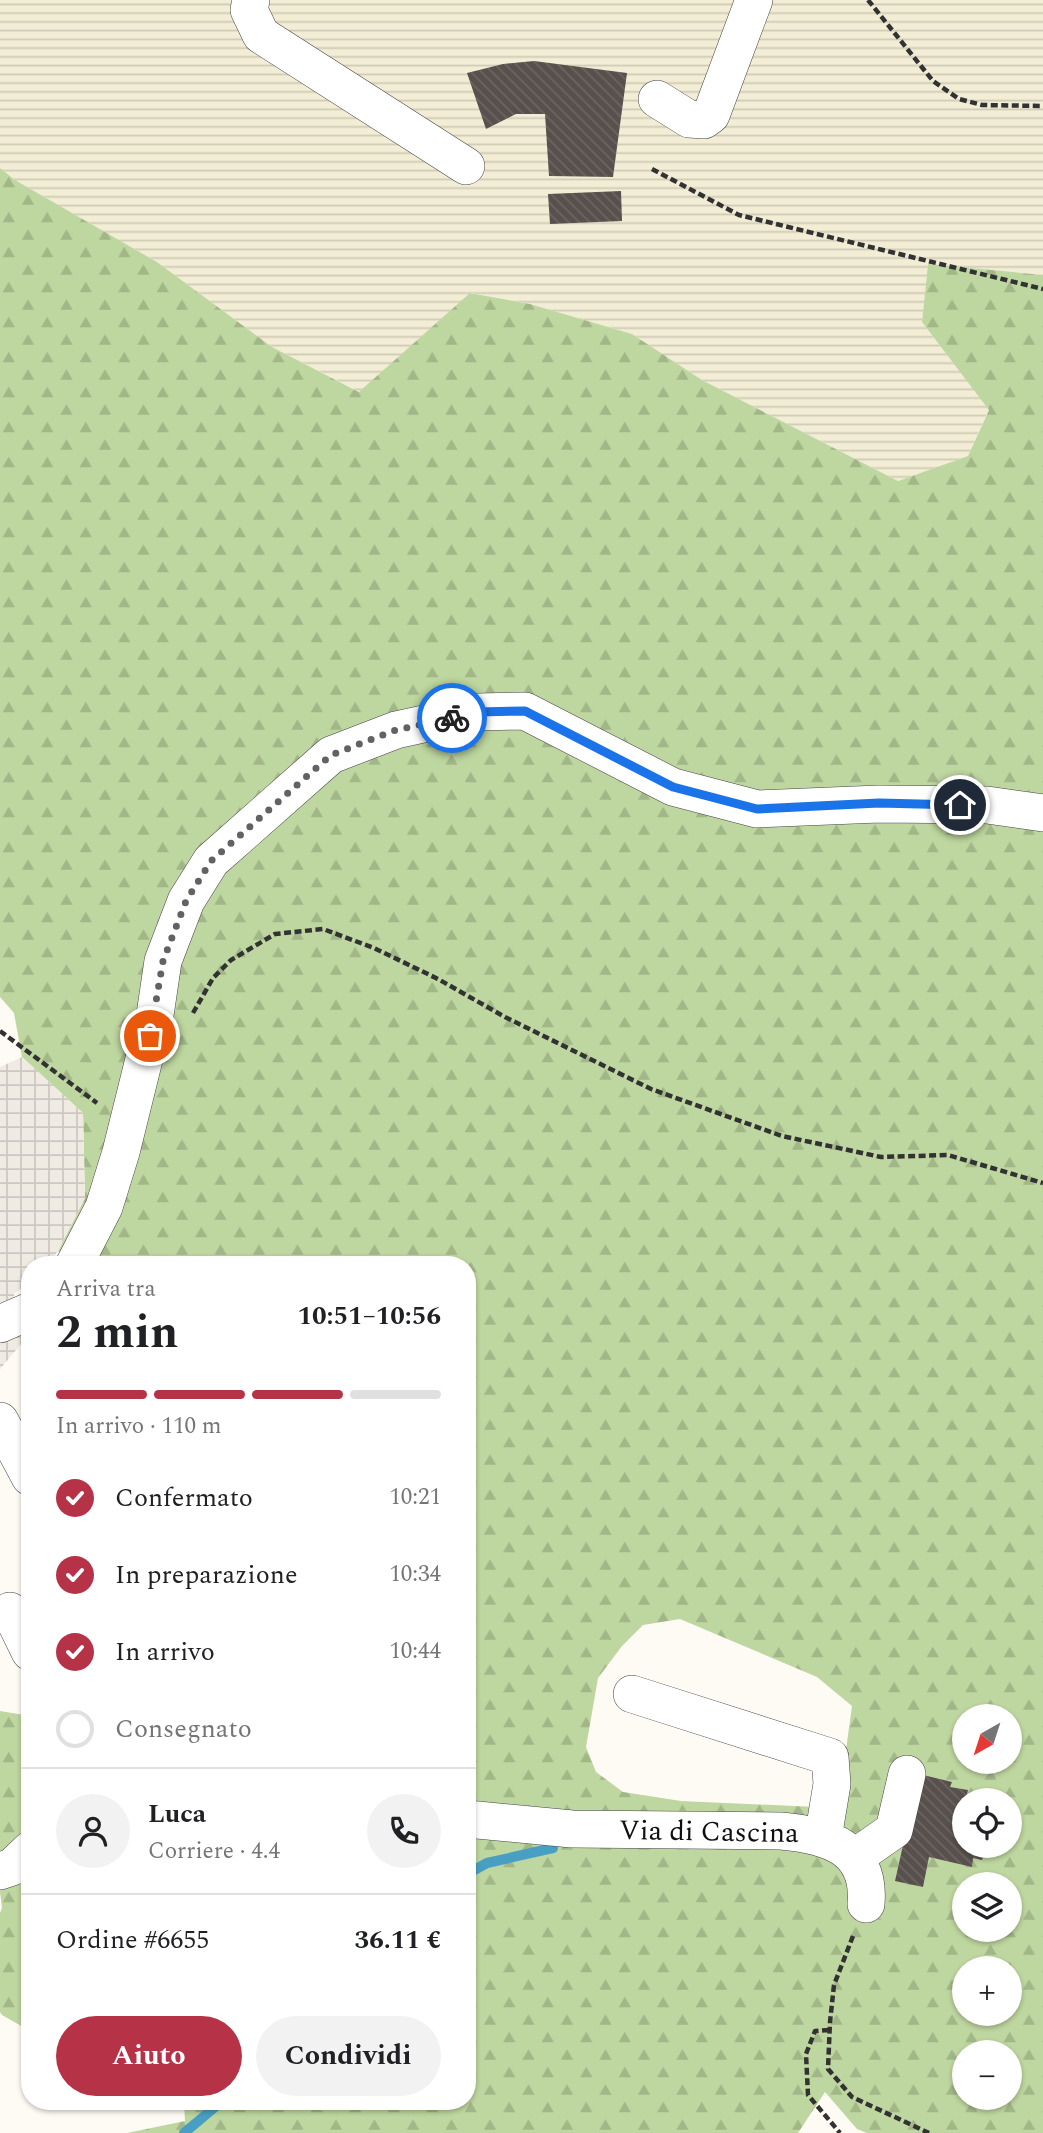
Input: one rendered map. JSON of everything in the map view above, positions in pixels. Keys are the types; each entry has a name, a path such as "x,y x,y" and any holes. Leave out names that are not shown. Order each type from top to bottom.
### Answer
{"street":[{"path":"251,0 248,10 261,35 466,166"},
{"path":"657,99 690,118 704,120 711,115 754,0"},
{"path":"79,1256 104,1207 121,1152 155,1015 163,961 186,901 211,861 331,755 396,730 478,712 525,711 673,787 757,809 879,803 987,805 1043,813"},
{"path":"0,1324 21,1315"},
{"path":"0,1420 21,1460"},
{"path":"10,1611 21,1634"},
{"path":"632,1694 830,1756 832,1784 823,1838"},
{"path":"866,1904 865,1876 854,1858 894,1830 907,1774"},
{"name":"Via di Cascina","path":"476,1820 572,1829 809,1833 841,1846 854,1858"},
{"path":"0,1871 12,1867 21,1858"}],"path":[{"path":"868,0 933,82 959,99 982,105 1043,106"},
{"path":"652,169 739,215 1043,289"},
{"path":"188,1023 213,978 231,960 275,934 323,929 374,948 651,1089 782,1136 881,1157 948,1155 1043,1182"},
{"path":"0,1031 103,1108 131,1112"},
{"path":"866,1904 835,1985 828,2068 852,2097 929,2133"},
{"path":"830,2030 815,2031 806,2054 808,2095 841,2133"}],"shaded area":[{"path":"0,0 1043,0 1043,275 928,265 922,322 989,409 968,456 898,481 702,380 632,334 530,304 471,293 360,392 272,347 157,262 15,180 0,168"},
{"path":"22,1057 83,1113 85,1198 54,1256 21,1256 21,1289 14,1294 21,1344 0,1369 0,1067"}],"green space":[{"path":"0,168 15,180 157,262 272,347 359,392 470,293 530,304 632,334 702,380 898,481 968,456 989,410 922,322 928,264 1043,275 1043,2133 867,2133 857,2129 825,2092 798,2133 127,2133 185,2121 184,2110 476,2110 476,1256 62,1256 58,1251 85,1198 83,1113 22,1057 14,1013 0,997","holes":["680,1619 817,1677 852,1706 838,1808 681,1801 623,1792 596,1772 586,1747 598,1678 622,1646 643,1625"]},
{"path":"0,1711 21,1714 21,2026 0,2012"}],"building":[{"path":"534,61 627,73 613,177 549,176 545,114 516,114 486,129 467,73 503,64"},
{"path":"621,191 622,221 550,224 548,194"},
{"path":"919,1774 952,1782 950,1787 956,1788 952,1788 952,1858 973,1858 972,1867 929,1857 923,1887 895,1881"}],"waterway":[{"path":"476,1869 487,1863 553,1848"},
{"path":"184,2133 211,2110"}],"way so far":[{"path":"150,1036 163,961 186,901 211,861 331,755 396,730 452,718"}],"route":[{"path":"452,718 478,712 525,711 673,787 757,809 879,803 960,805"}]}
